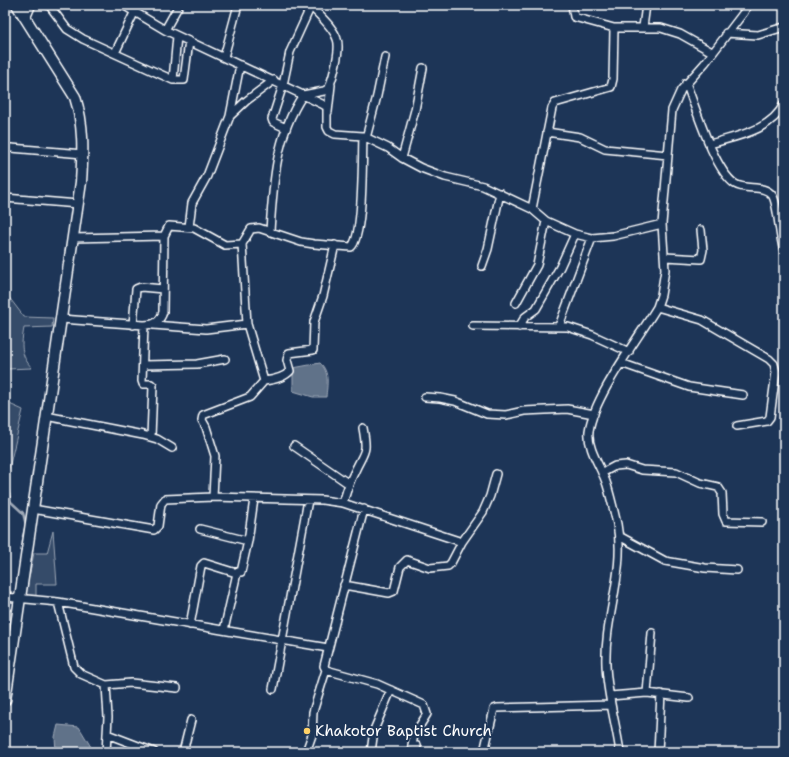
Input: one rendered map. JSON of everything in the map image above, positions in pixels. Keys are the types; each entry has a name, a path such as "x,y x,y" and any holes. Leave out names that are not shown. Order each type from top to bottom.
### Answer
{"street":[{"path":"5,700 78,204 83,154 80,113 75,97 17,5"},
{"path":"25,17 30,5"},
{"path":"49,5 67,29 83,39 173,80 184,80 189,41"},
{"path":"124,5 134,13 165,30 274,80 326,107 328,112"},
{"path":"165,30 179,5"},
{"path":"224,57 238,5"},
{"path":"572,5 574,17 614,28 661,28 680,34 712,52"},
{"path":"643,27 646,5"},
{"path":"620,752 611,705 606,666 607,644 618,566 619,536 602,473 589,438 594,414 621,363 657,307 663,282 665,257 662,224 672,110 676,98 686,83 744,12 747,5"},
{"path":"286,128 273,122 272,120 283,85 290,52 310,6 330,27 337,38 328,112 327,127 329,131 335,134 364,137 388,148 402,158 445,177 483,186 532,209 546,221 575,234 592,238 613,236 662,224"},
{"path":"115,53 134,13"},
{"path":"726,33 758,35 784,27"},
{"path":"532,209 547,132 555,102 611,87 613,84 614,28"},
{"path":"173,80 177,36"},
{"path":"264,381 247,324 242,244 252,229 259,228 301,242 351,247 354,245 357,236 361,206 364,137 385,57"},
{"path":"189,227 192,203 207,176 230,116 240,65"},
{"path":"402,158 415,110 422,68"},
{"path":"230,116 246,101 274,80"},
{"path":"303,95 324,91 329,88 332,80"},
{"path":"686,83 710,144 729,179 736,185 747,188 768,190 773,196 780,238 784,251"},
{"path":"270,231 277,163 286,128 303,95"},
{"path":"710,144 764,126 777,116 784,104"},
{"path":"547,132 580,137 605,149 668,155"},
{"path":"11,148 83,154"},
{"path":"482,266 488,249 500,194"},
{"path":"5,198 78,204"},
{"path":"516,303 537,265 542,252 546,221"},
{"path":"153,325 161,319 163,312 164,236 169,226 189,227 206,233 225,245 242,244"},
{"path":"665,257 701,259 703,250 700,230"},
{"path":"519,327 525,317 536,310 560,267 575,234"},
{"path":"73,238 164,236"},
{"path":"559,326 592,238"},
{"path":"213,497 215,456 206,427 202,420 203,415 250,397 264,381 277,379 288,373 290,371 287,360 289,353 313,350 314,322 323,296 335,245"},
{"path":"133,325 136,289 141,287 163,289"},
{"path":"657,307 702,320 774,364 776,372 770,417 767,421 737,426"},
{"path":"61,319 206,329 247,324"},
{"path":"144,325 142,381 143,384 151,384 153,386 151,437"},
{"path":"473,326 559,326 578,330 629,352"},
{"path":"143,365 197,364 225,359"},
{"path":"621,363 689,387 743,394"},
{"path":"425,398 440,398 455,401 487,414 506,415 524,411 567,409 594,414"},
{"path":"46,416 151,437 167,444 172,448"},
{"path":"343,503 354,471 366,448 363,428"},
{"path":"294,446 349,484"},
{"path":"602,473 615,466 626,464 642,470 676,472 720,490 722,493 723,514 726,521 762,522"},
{"path":"344,586 389,593 394,591 403,562 410,561 430,568 448,566 462,542 483,512 490,496 496,474"},
{"path":"33,510 154,530 158,526 161,504 165,498 213,497 308,500 343,503 462,542"},
{"path":"224,630 237,574 241,572 248,541 254,499"},
{"path":"273,689 280,640 308,500"},
{"path":"306,752 312,736 313,712 326,670 324,666 328,648 364,510"},
{"path":"200,529 248,541"},
{"path":"619,536 665,561 705,568 737,570"},
{"path":"190,625 201,566 204,563 209,564 237,574"},
{"path":"5,597 19,600 58,602 328,648"},
{"path":"58,602 74,667 81,674 106,685 131,683 177,688"},
{"path":"647,693 652,633"},
{"path":"326,670 377,684 424,705 427,709 427,714 414,735 412,745 417,746 415,752"},
{"path":"106,685 108,716 106,752"},
{"path":"371,752 374,730 391,690"},
{"path":"610,696 647,693 689,698"},
{"path":"658,752 661,694"},
{"path":"484,752 494,710 497,708 611,705"},
{"path":"183,752 191,720"},
{"path":"107,734 154,752"}],"shaded area":[{"path":"5,292 24,317 53,318 52,327 24,328 22,350 25,359 32,368 7,369 5,375"},
{"path":"320,363 327,375 326,397 313,397 293,391 293,368"},
{"path":"5,402 23,410 5,485"},
{"path":"53,531 57,584 36,584 36,600 25,595 34,553 47,553"},
{"path":"58,725 79,727 94,752 56,752 55,737"}],"waterway":[{"path":"5,486 8,490 11,502 23,513 26,525 23,536"},
{"path":"5,592 11,592"},
{"path":"5,604 12,611 12,619"},
{"path":"5,664 9,639"}],"place":[{"name":"Khakotor Baptist Church","path":"307,731"}]}
